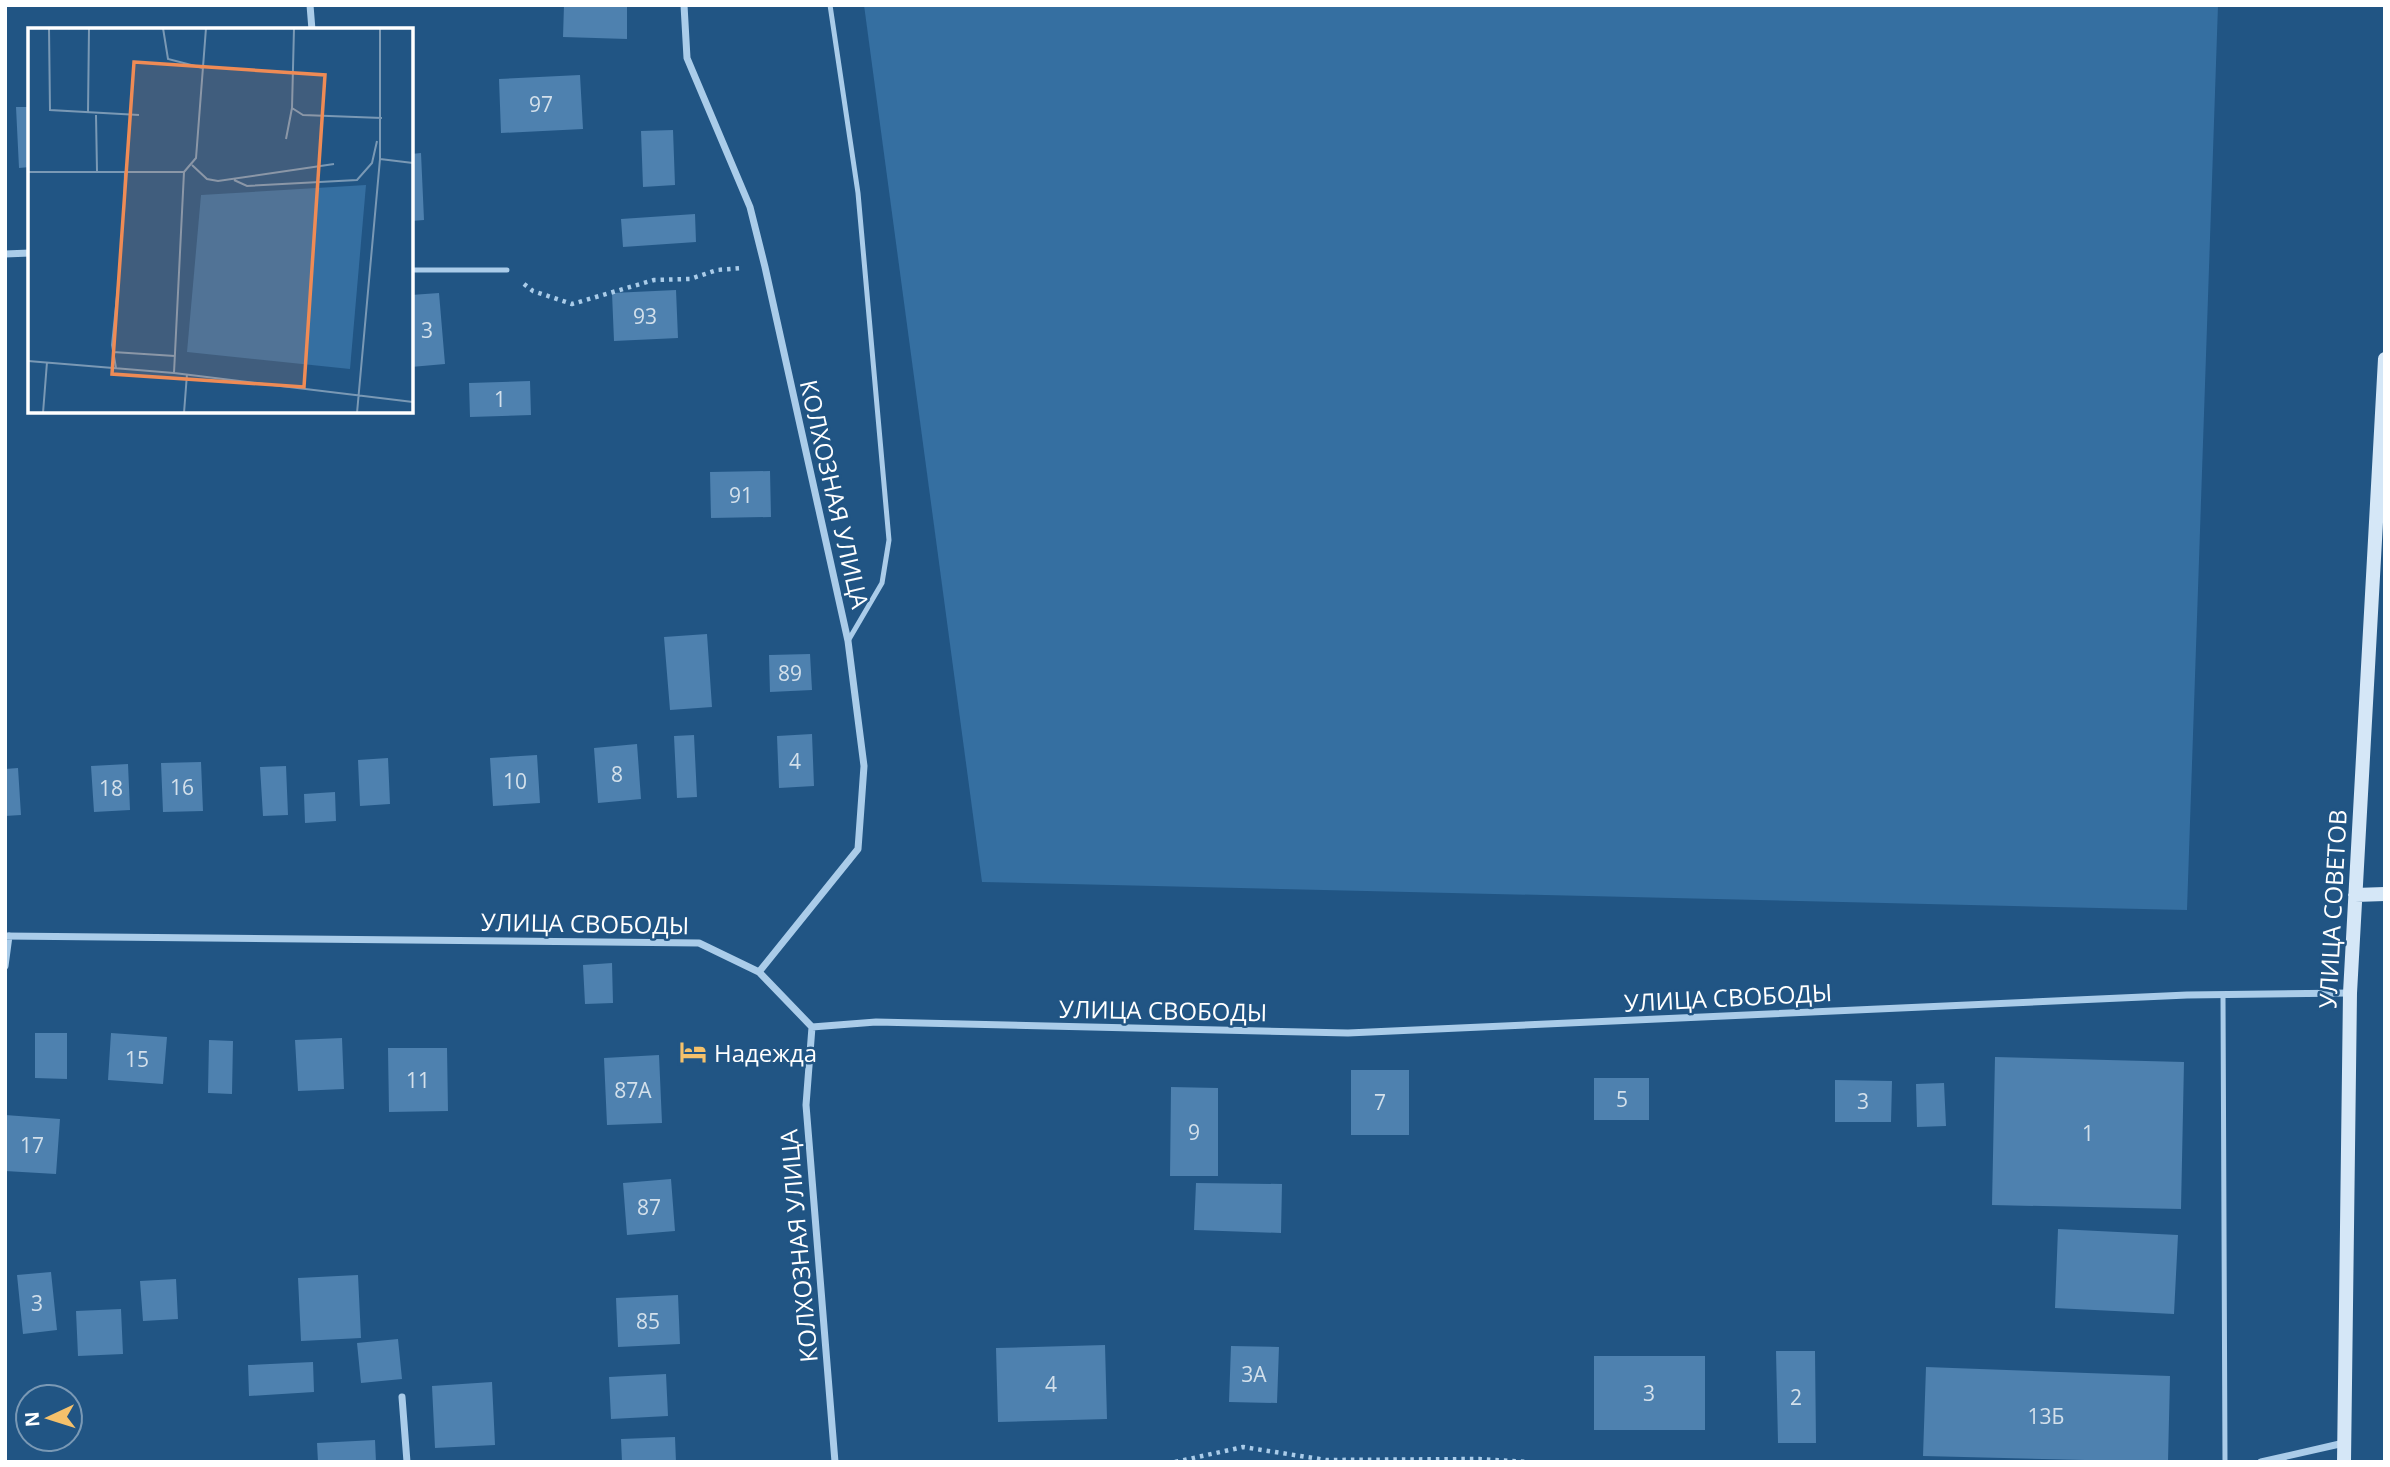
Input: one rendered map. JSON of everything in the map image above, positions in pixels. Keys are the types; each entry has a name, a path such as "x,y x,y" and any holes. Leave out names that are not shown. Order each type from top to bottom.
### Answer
{"main road":[{"name":"УЛИЦА СОВЕТОВ","path":"2344,1462 2350,993 2385,359"},
{"path":"2355,895 2385,894"}],"street":[{"path":"310,5 312,28"},
{"name":"КОЛХОЗНАЯ УЛИЦА","path":"684,5 687,58 750,207 765,267 848,641 864,766 858,849 759,972"},
{"path":"5,254 28,253"},
{"path":"5,966 7,936"},
{"name":"УЛИЦА СВОБОДЫ","path":"7,936 699,943 759,972 812,1027 876,1022 1348,1033 2223,995 2350,993"},
{"name":"КОЛХОЗНАЯ УЛИЦА","path":"812,1027 806,1105 835,1462"},
{"path":"402,1397 407,1462"},
{"path":"2261,1462 2344,1443"}],"lane":[{"path":"830,5 858,193 889,540 882,583 848,641"},
{"path":"413,270 507,270"},
{"path":"2223,995 2225,1462"}],"path":[{"path":"507,270 533,291 572,303 654,280 690,279 718,270 765,267"},
{"path":"1175,1462 1243,1447 1326,1460 1479,1459 1527,1462"}],"shaded area":[{"path":"864,5 2218,5 2187,910 982,882"}],"building":[{"path":"564,5 627,5 627,39 563,37"},
{"path":"580,75 583,129 501,133 499,79"},
{"path":"16,107 28,107 28,167 19,168"},
{"path":"673,130 675,185 643,187 641,131"},
{"path":"421,153 424,220 413,221 413,154"},
{"path":"695,214 696,242 623,247 621,219"},
{"path":"676,290 678,338 614,341 612,293"},
{"path":"439,293 445,364 413,367 413,295"},
{"path":"530,381 531,415 470,417 469,383"},
{"path":"770,471 771,517 711,518 710,472"},
{"path":"707,634 712,707 670,710 664,637"},
{"path":"810,654 812,690 770,692 769,655"},
{"path":"812,734 814,786 779,788 777,736"},
{"path":"694,735 697,797 677,798 674,736"},
{"path":"637,744 641,799 598,803 594,748"},
{"path":"537,755 540,803 493,806 490,758"},
{"path":"388,758 390,804 360,806 358,760"},
{"path":"201,762 203,811 163,812 161,763"},
{"path":"128,764 130,810 94,812 91,766"},
{"path":"286,766 288,815 263,816 260,767"},
{"path":"18,768 21,815 5,816 5,769"},
{"path":"335,792 336,821 305,823 304,794"},
{"path":"612,963 613,1003 585,1004 583,965"},
{"path":"35,1033 67,1033 67,1079 35,1078"},
{"path":"111,1033 167,1037 163,1084 108,1080"},
{"path":"342,1038 344,1089 298,1091 295,1040"},
{"path":"209,1040 233,1041 232,1094 208,1093"},
{"path":"388,1048 447,1048 448,1111 389,1112"},
{"path":"659,1055 662,1123 607,1125 604,1058"},
{"path":"1995,1057 2184,1062 2181,1209 1992,1205"},
{"path":"1351,1070 1409,1070 1409,1135 1351,1135"},
{"path":"1594,1078 1649,1078 1649,1120 1594,1120"},
{"path":"1835,1080 1892,1081 1891,1122 1835,1122"},
{"path":"1944,1083 1946,1126 1917,1127 1916,1084"},
{"path":"1171,1087 1218,1088 1218,1176 1170,1176"},
{"path":"5,1115 60,1119 56,1174 5,1171"},
{"path":"671,1179 675,1231 627,1235 623,1183"},
{"path":"1196,1183 1282,1184 1281,1233 1194,1230"},
{"path":"2058,1229 2178,1235 2174,1314 2055,1308"},
{"path":"51,1272 57,1330 23,1334 17,1275"},
{"path":"358,1275 361,1338 301,1341 298,1278"},
{"path":"176,1279 178,1319 143,1321 140,1281"},
{"path":"678,1295 680,1344 618,1347 616,1298"},
{"path":"121,1309 123,1354 78,1356 76,1311"},
{"path":"398,1339 402,1379 361,1383 357,1343"},
{"path":"1105,1345 1107,1419 998,1422 996,1348"},
{"path":"1231,1346 1279,1347 1277,1403 1229,1402"},
{"path":"1776,1351 1815,1351 1816,1443 1778,1443"},
{"path":"1594,1356 1705,1356 1705,1430 1594,1430"},
{"path":"313,1362 314,1392 249,1396 248,1365"},
{"path":"1926,1367 2170,1376 2168,1462 1923,1456"},
{"path":"666,1374 668,1416 611,1419 609,1377"},
{"path":"492,1382 495,1445 435,1448 432,1386"},
{"path":"675,1437 676,1462 622,1462 621,1439"},
{"path":"375,1440 376,1462 318,1462 317,1443"}],"place":[{"name":"Надежда","path":"693,1052"}]}
